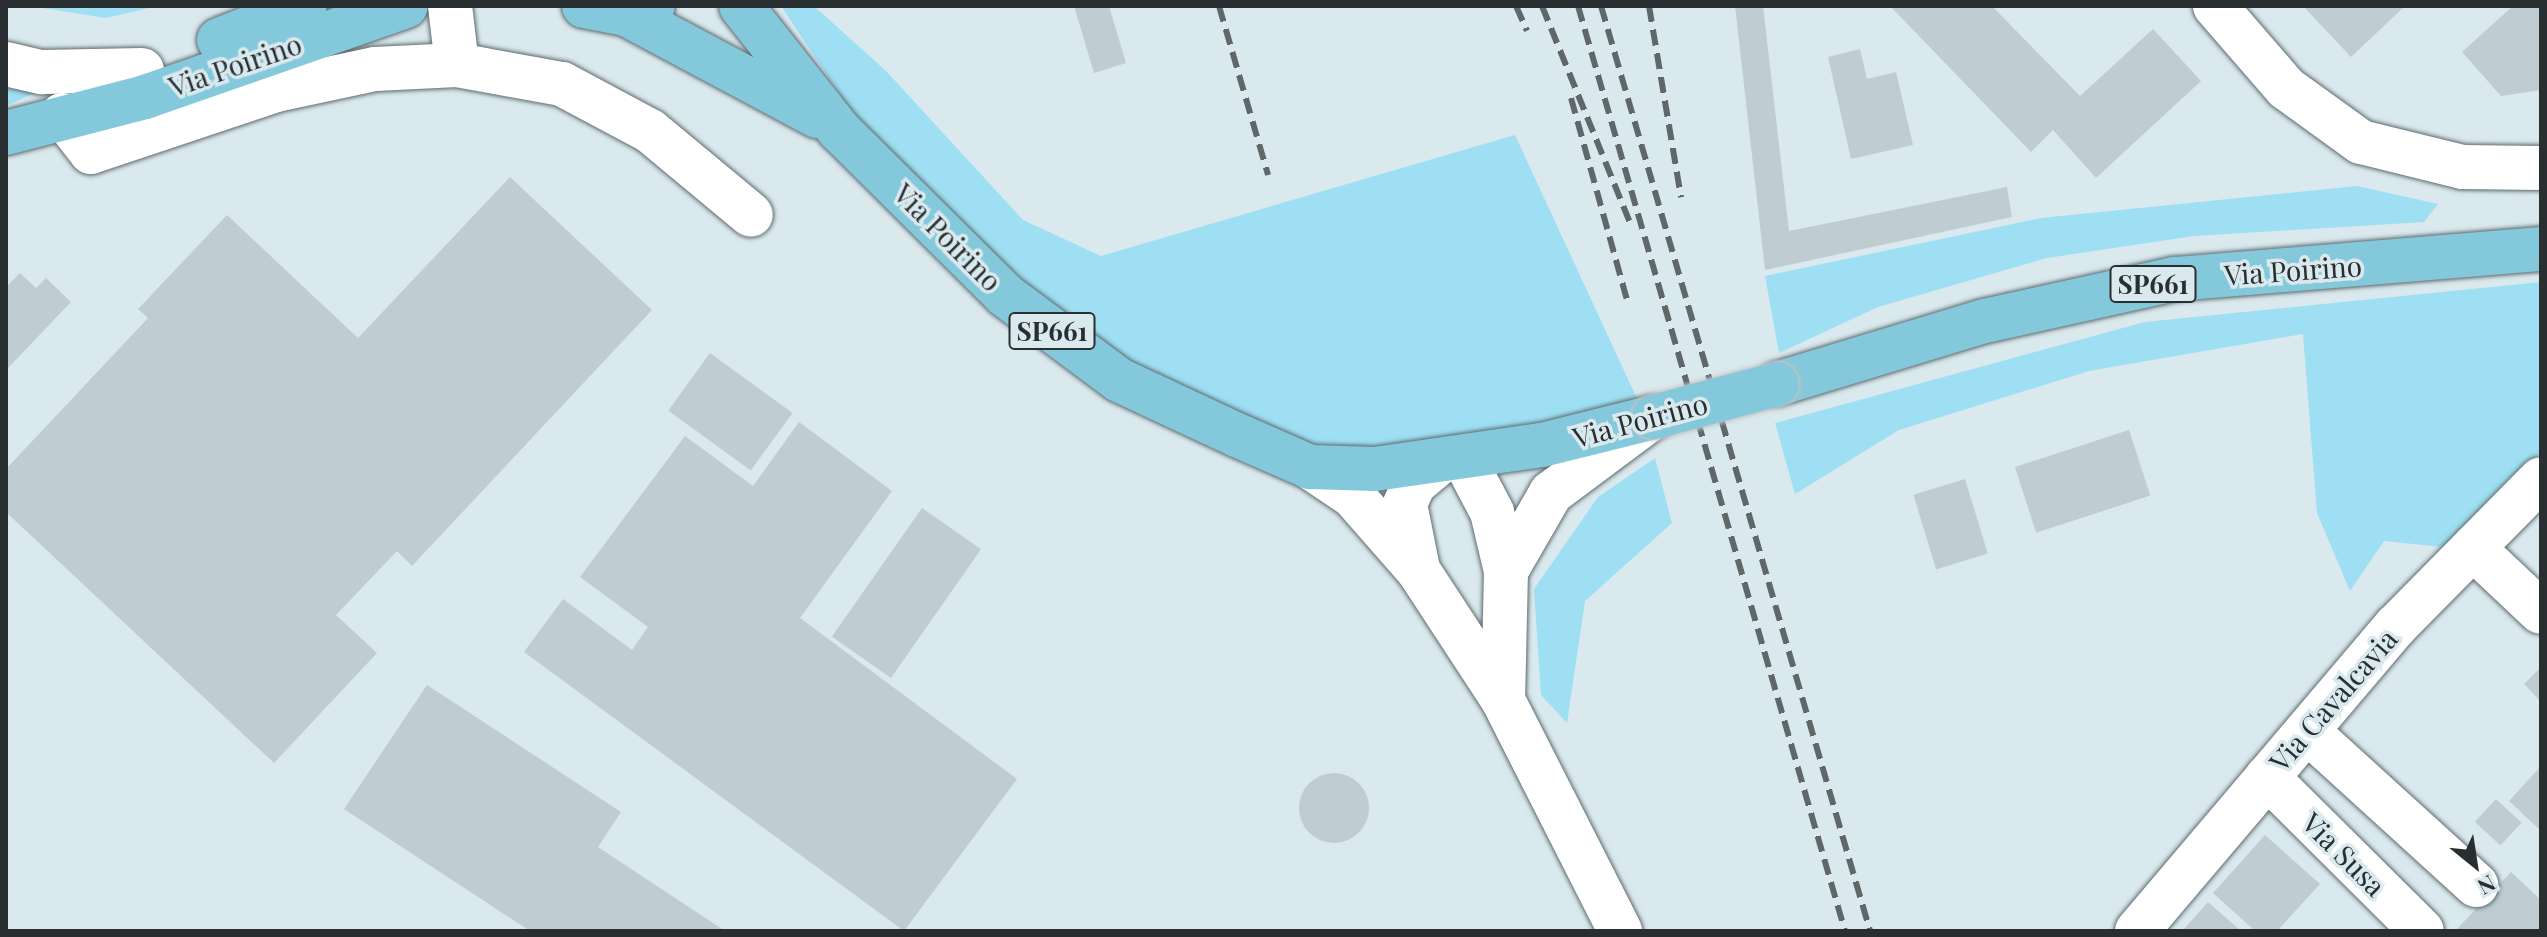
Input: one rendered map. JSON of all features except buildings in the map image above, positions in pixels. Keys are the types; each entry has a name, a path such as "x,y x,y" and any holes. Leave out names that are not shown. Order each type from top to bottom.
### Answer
{"main road":[{"name":"Via Poirino","path":"62,115 142,70 305,6"},
{"name":"Via Poirino","path":"6,133 62,115 145,97 406,6"},
{"name":"Via Poirino","path":"584,6 640,10 839,130"},
{"name":"Via Poirino","path":"741,6 839,130 1005,295 1119,380 1310,467 1452,461 1654,417 1777,384 1985,321 2175,279 2541,249"}],"street":[{"path":"450,6 457,65"},
{"path":"2218,7 2286,88 2361,142 2463,167 2541,168"},
{"path":"6,64 42,72 142,70"},
{"path":"62,115 91,152 276,90 375,69 457,65 562,84 650,131 751,215"},
{"path":"1506,571 1551,493 1654,417"},
{"path":"1418,570 1405,504 1414,484 1452,461 1492,512 1506,571 1503,700"},
{"path":"1310,467 1353,496 1418,570 1503,700 1620,931"},
{"name":"Via Cavalcavia","path":"2137,931 2307,731 2473,548 2541,479"},
{"path":"2473,548 2541,612"},
{"path":"2307,731 2476,885"},
{"name":"Via Susa","path":"2267,777 2422,931"}],"shaded area":[{"path":"30,6 158,6 106,18"},
{"path":"781,6 814,6 886,71 1023,220 1101,256 1515,135 1639,403 1491,439 1340,449 1239,429 1127,377 1006,282 859,123"},
{"path":"6,78 56,83 6,106"},
{"path":"2357,186 2438,204 2424,222 2194,236 2047,258 1878,307 1779,353 1765,276 2041,218"},
{"path":"2541,282 2541,452 2443,547 2384,541 2350,591 2317,513 2303,334 2089,371 1899,430 1795,494 1775,423 2145,322"},
{"path":"1655,458 1672,523 1585,601 1567,723 1541,695 1534,589 1598,497"}],"railway":[{"path":"1219,6 1268,175"},
{"path":"1516,6 1527,31"},
{"path":"1542,6 1631,225"},
{"path":"1578,6 1845,931"},
{"path":"1601,6 1870,931"},
{"path":"1649,6 1681,197"},
{"path":"1571,98 1627,300"}]}
